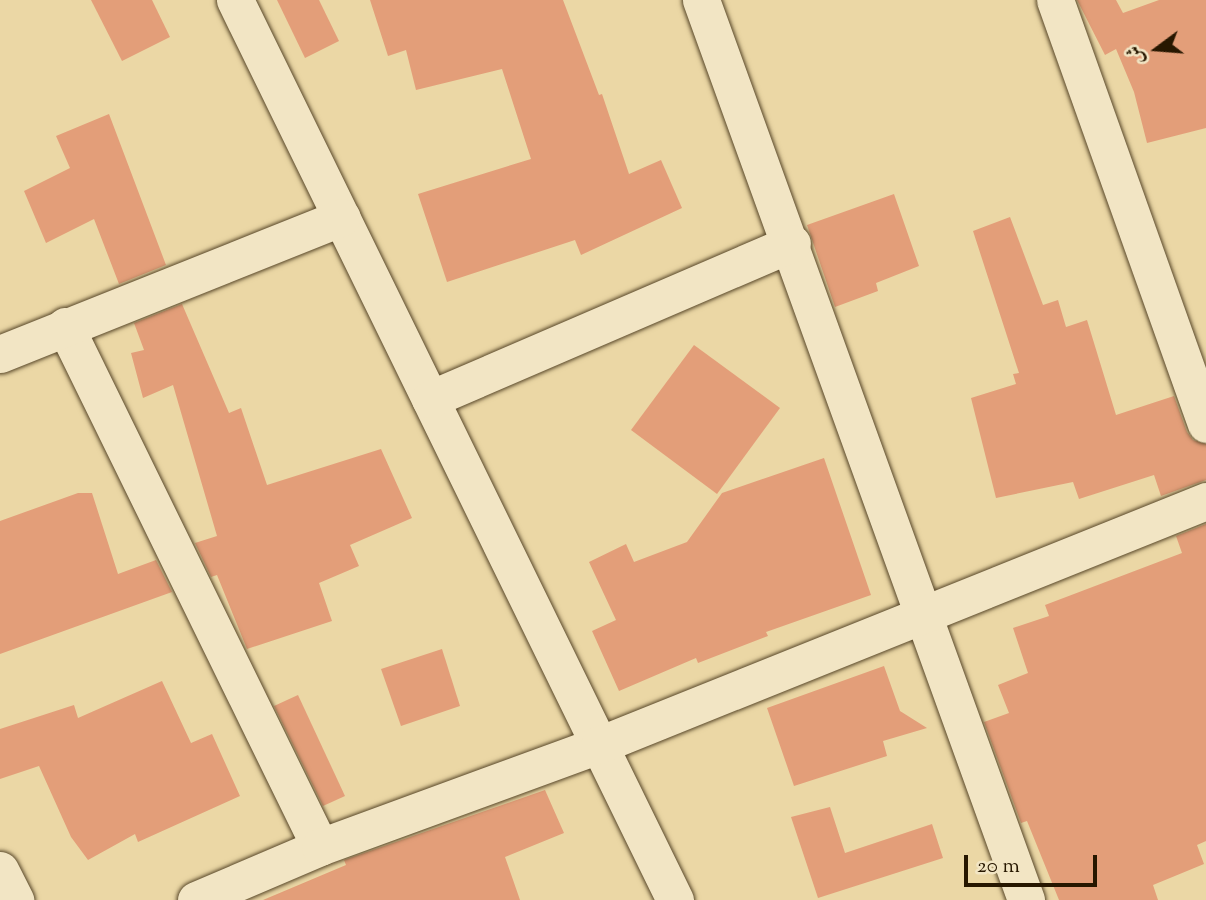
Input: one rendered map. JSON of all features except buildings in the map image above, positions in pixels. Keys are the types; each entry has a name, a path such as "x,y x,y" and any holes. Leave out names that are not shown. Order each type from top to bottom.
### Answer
{"street":[{"path":"235,0 675,900"},
{"path":"702,0 926,615 1026,900"},
{"path":"1055,0 1206,424"},
{"path":"0,354 342,217"},
{"path":"430,399 792,243"},
{"path":"65,326 320,847"},
{"path":"205,899 320,847 599,745 1206,501"},
{"path":"0,870 15,900"}]}
